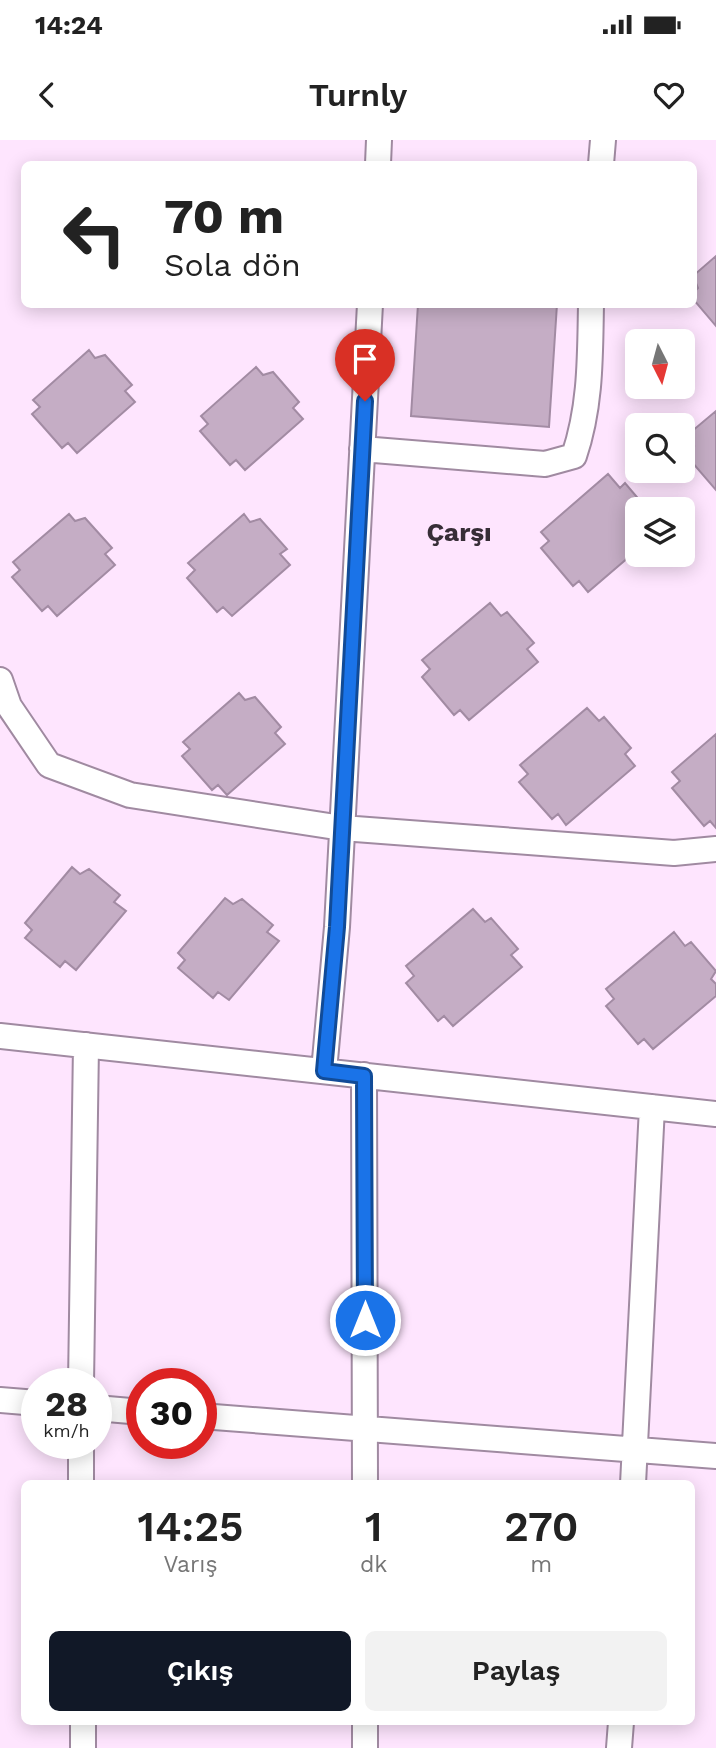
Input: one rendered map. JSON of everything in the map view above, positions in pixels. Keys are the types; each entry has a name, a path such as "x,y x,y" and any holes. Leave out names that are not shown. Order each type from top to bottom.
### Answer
{"street":[{"path":"378,161 379,140"},
{"path":"601,161 603,140"},
{"path":"324,1071 342,828 370,308"},
{"path":"362,449 545,464 574,456 583,431 589,394 591,308"},
{"path":"0,680 9,706 49,765 130,795 342,828 674,853 716,849"},
{"path":"0,1036 716,1114"},
{"path":"81,1368 86,1045"},
{"path":"364,1076 365,1480"},
{"path":"633,1480 652,1107"},
{"path":"0,1400 21,1402"},
{"path":"217,1417 716,1456"},
{"path":"81,1459 81,1480"},
{"path":"83,1725 83,1748"},
{"path":"365,1725 365,1748"},
{"path":"620,1748 621,1725"}],"building":[{"path":"716,256 716,326 697,304 697,273"},
{"path":"418,308 557,308 549,427 411,416"},
{"path":"89,350 95,358 105,355 132,385 125,391 135,402 77,453 68,443 62,448 32,414 40,407 33,400"},
{"path":"256,367 263,375 273,372 299,402 293,408 303,419 245,470 236,460 230,465 200,431 208,424 201,416"},
{"path":"716,411 716,490 695,466 695,429"},
{"path":"608,474 620,488 625,483 637,497 625,497 625,560 588,592 579,581 573,586 541,548 549,541 541,532"},
{"path":"69,514 75,521 85,518 112,548 105,554 115,565 57,616 48,606 42,611 12,577 20,570 13,562"},
{"path":"244,514 250,522 260,519 287,549 280,554 290,565 232,616 223,607 217,612 187,578 195,570 188,563"},
{"path":"490,603 501,616 507,612 534,643 527,649 538,662 469,720 460,710 454,715 422,677 430,669 422,660"},
{"path":"239,693 245,700 255,697 281,727 275,733 285,744 227,795 218,785 212,790 182,756 190,749 183,742"},
{"path":"587,708 599,721 604,717 631,748 625,754 635,766 566,825 558,814 552,819 519,782 528,774 520,765"},
{"path":"716,734 716,828 710,821 704,826 672,788 680,781 672,772"},
{"path":"72,867 80,874 89,869 120,895 114,902 126,911 76,970 65,961 60,967 25,938 32,930 25,923"},
{"path":"225,898 233,904 242,899 273,925 267,932 279,941 229,1000 218,992 213,998 178,968 185,960 178,953"},
{"path":"473,909 485,922 491,918 518,949 511,955 522,967 453,1026 444,1016 438,1021 406,983 414,976 406,966"},
{"path":"674,932 685,946 691,942 716,971 711,979 716,984 716,996 653,1049 644,1039 638,1044 606,1006 614,999 606,989"}],"district":[{"name":"Çarşı","path":"459,532"}],"route":[{"path":"365,401 337,927 324,1071 364,1076 365,1320"}]}
